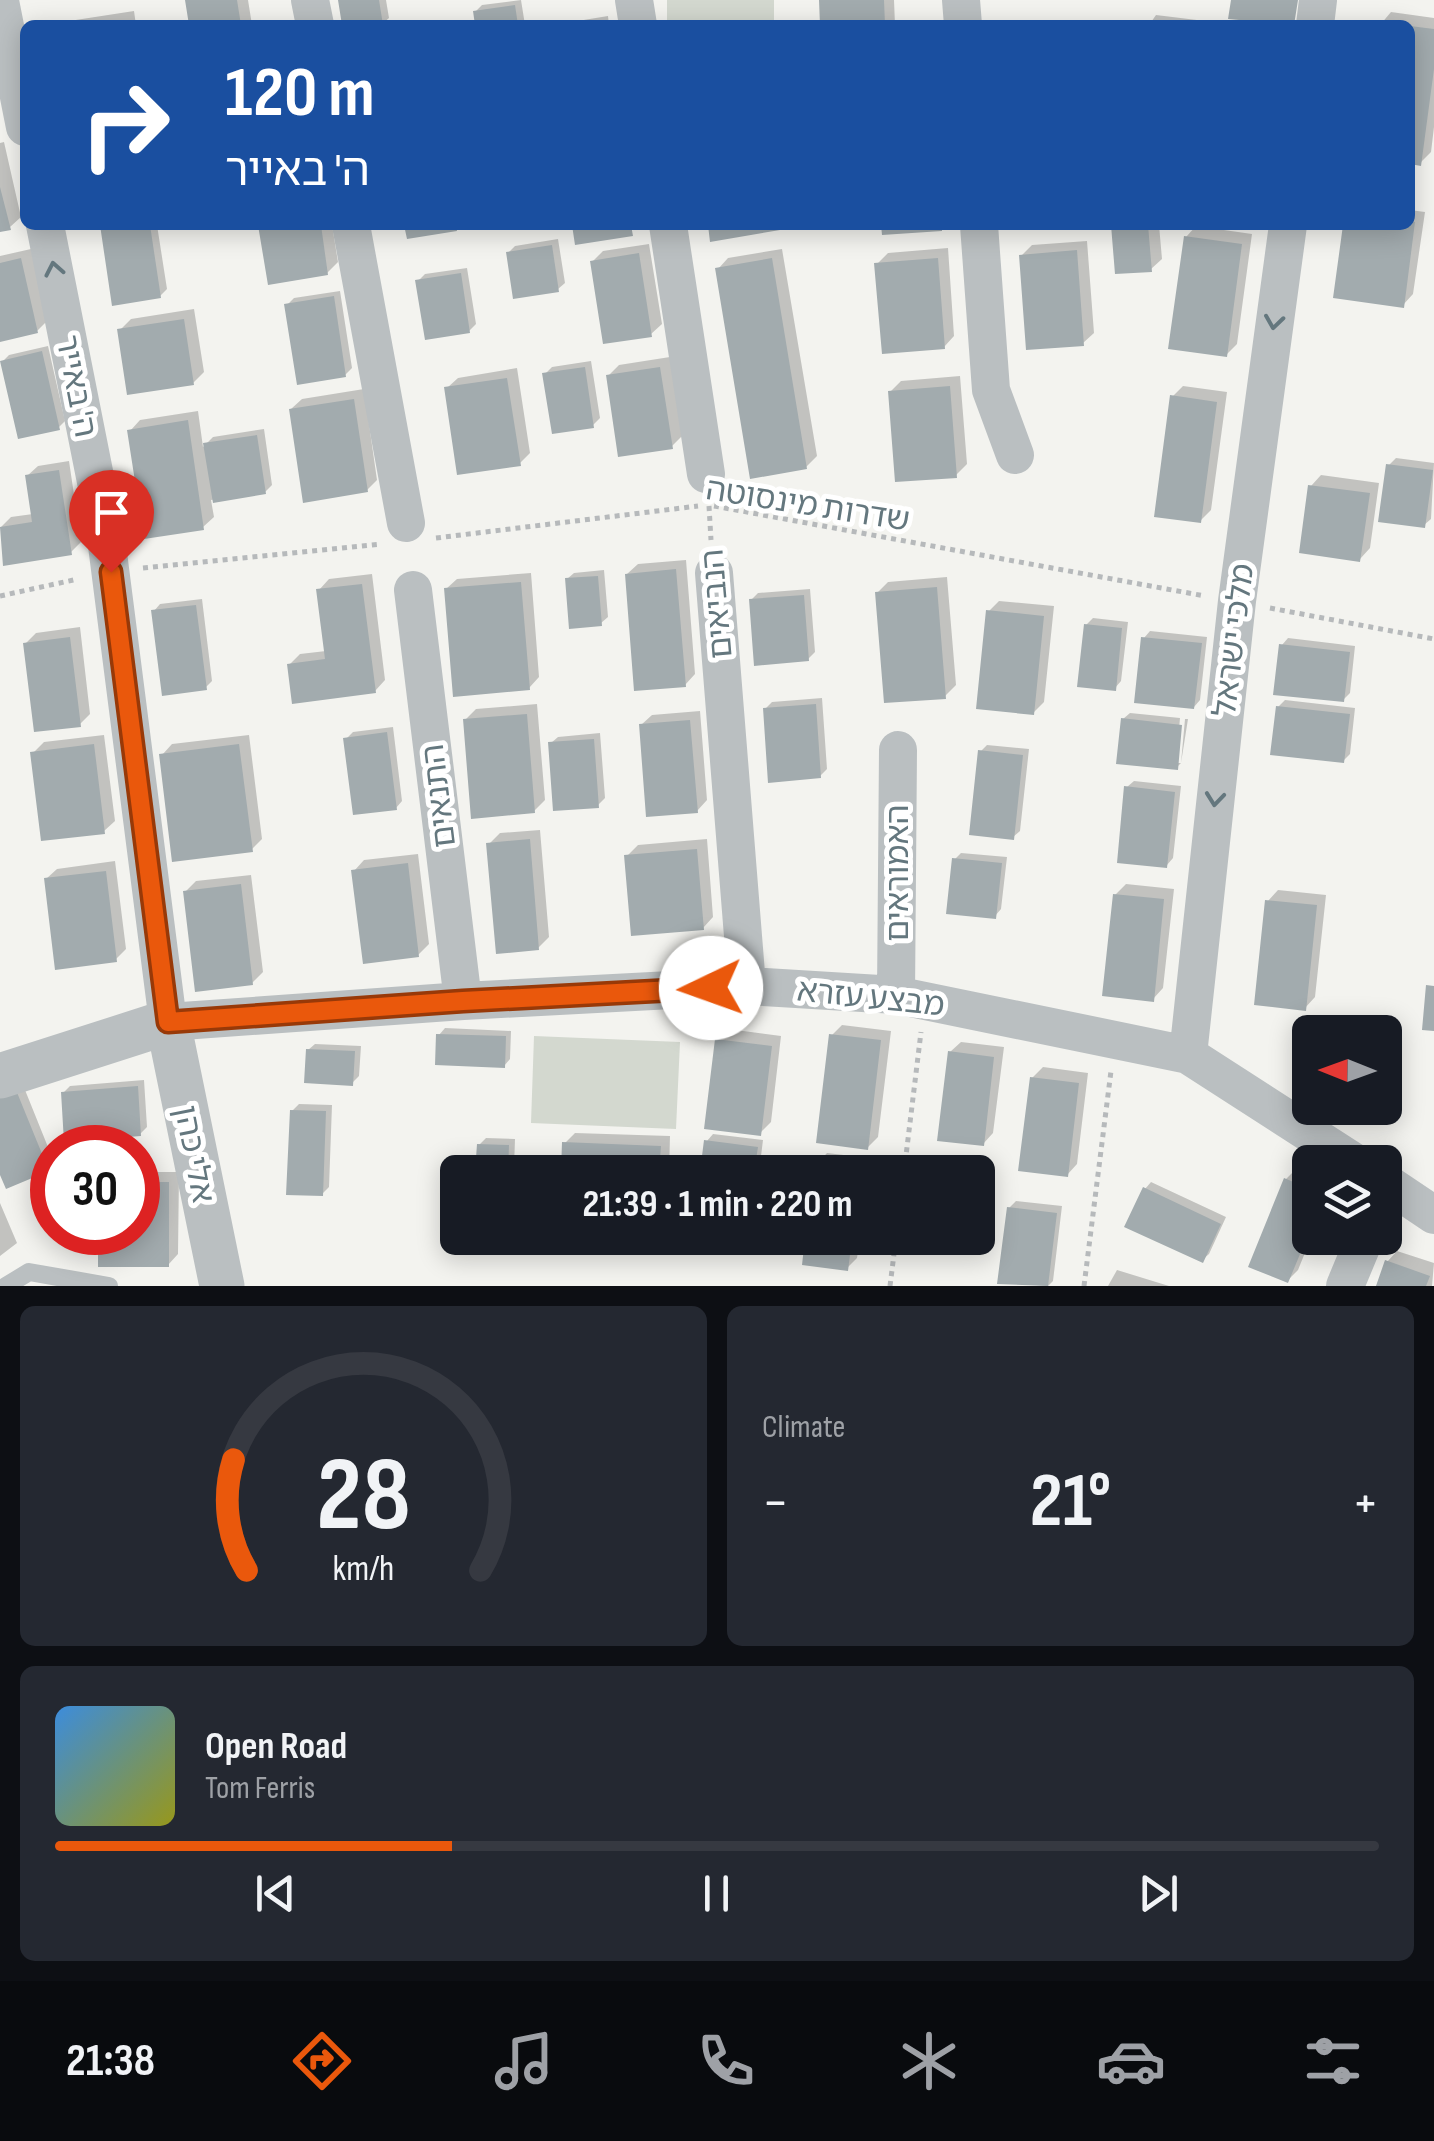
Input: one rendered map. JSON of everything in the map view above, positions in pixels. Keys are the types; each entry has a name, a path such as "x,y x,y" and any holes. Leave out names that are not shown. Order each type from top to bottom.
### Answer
{"street":[{"path":"18,0 0,3 20,101"},
{"name":"ה' באייר","path":"46,230 104,522 168,1022"},
{"path":"352,230 406,535"},
{"path":"669,230 708,489"},
{"path":"978,230 991,390 1015,454"},
{"name":"מלכי ישראל","path":"1188,1055 1237,601 1287,230"},
{"name":"הנביאים","path":"714,574 747,986"},
{"name":"התנאים","path":"412,590 463,1001"},
{"name":"האמוראים","path":"898,750 910,997"},
{"name":"מבצע עזרא","path":"0,1076 168,1022 747,986 910,997 1188,1055 1328,1145"},
{"name":"אלי כהן","path":"168,1022 222,1286"},
{"path":"1402,1195 1434,1214"},
{"path":"1344,1286 1358,1255"}],"lane":[{"path":"6,1286 30,1272 110,1286"}],"path":[{"name":"שדרות מינסוטה","path":"0,596 111,572 406,535 708,489 1434,639"},
{"name":"הנביאים","path":"708,489 714,574"},
{"path":"905,1155 910,997"},
{"path":"1084,1286 1116,1038"},
{"path":"890,1286 894,1255"}],"shaded area":[{"path":"667,0 774,0 774,20 667,20"},
{"path":"534,1036 680,1042 676,1129 531,1123"}],"building":[{"path":"185,0 237,0 240,20 188,20"},
{"path":"338,0 379,0 382,20 341,20"},
{"path":"819,0 884,0 885,20 820,20"},
{"path":"1231,0 1298,0 1295,20 1228,19"},
{"path":"515,5 517,20 474,20 473,11"},
{"path":"1415,27 1434,29 1434,69 1421,166 1415,165"},
{"path":"0,187 11,230 0,232"},
{"path":"101,230 151,230 161,298 112,306"},
{"path":"259,230 322,230 328,275 268,285"},
{"path":"405,230 457,230 457,231 407,239"},
{"path":"573,230 632,230 633,236 575,245"},
{"path":"709,230 780,230 710,242"},
{"path":"882,230 942,230 942,231 882,235"},
{"path":"1111,230 1148,230 1152,272 1115,274"},
{"path":"1342,230 1414,230 1404,308 1333,298"},
{"path":"1184,236 1242,244 1227,357 1168,349"},
{"path":"552,245 559,292 513,299 506,252"},
{"path":"1077,250 1084,346 1026,350 1019,255"},
{"path":"639,253 652,337 603,344 590,261"},
{"path":"21,258 38,333 0,342 0,263"},
{"path":"772,258 807,469 750,479 715,268"},
{"path":"938,258 945,349 882,354 874,263"},
{"path":"461,273 470,333 425,340 415,280"},
{"path":"334,296 346,377 297,385 284,304"},
{"path":"184,319 194,385 127,395 117,329"},
{"path":"42,351 60,430 18,439 0,361"},
{"path":"585,367 594,428 552,434 542,373"},
{"path":"660,367 673,449 618,457 606,375"},
{"path":"507,378 521,466 457,475 444,387"},
{"path":"950,386 957,478 895,482 888,391"},
{"path":"1170,395 1217,402 1201,523 1154,517"},
{"path":"354,399 368,492 303,503 289,409"},
{"path":"188,420 204,530 144,539 127,430"},
{"path":"257,435 266,494 213,503 203,443"},
{"path":"1386,464 1433,470 1425,528 1378,522"},
{"path":"59,470 72,555 3,566 0,527 32,522 25,475"},
{"path":"1308,485 1370,493 1360,562 1299,553"},
{"path":"676,569 686,687 634,691 625,574"},
{"path":"598,576 602,626 569,629 565,578"},
{"path":"521,582 530,690 453,697 444,588"},
{"path":"362,584 376,693 292,704 287,664 325,659 316,589"},
{"path":"937,587 946,699 884,703 875,592"},
{"path":"804,595 809,661 754,666 749,599"},
{"path":"196,605 207,690 162,696 151,610"},
{"path":"986,610 1044,616 1034,715 976,709"},
{"path":"1084,624 1122,628 1116,691 1077,687"},
{"path":"70,637 81,727 34,732 23,643"},
{"path":"1141,637 1202,643 1194,709 1134,703"},
{"path":"1279,644 1350,652 1344,702 1273,695"},
{"path":"816,704 821,778 768,783 763,708"},
{"path":"1276,706 1350,714 1344,763 1270,755"},
{"path":"527,714 535,813 471,819 463,719"},
{"path":"1121,718 1182,725 1178,770 1116,764"},
{"path":"690,720 698,813 646,817 639,724"},
{"path":"387,732 397,810 353,815 343,738"},
{"path":"594,739 599,808 553,811 548,742"},
{"path":"94,744 105,834 41,841 30,752"},
{"path":"239,744 253,852 172,862 159,754"},
{"path":"978,750 1023,755 1014,840 969,835"},
{"path":"1124,786 1175,792 1167,868 1117,863"},
{"path":"530,839 539,950 496,954 486,843"},
{"path":"697,849 704,930 631,936 624,855"},
{"path":"952,858 1002,863 996,919 946,914"},
{"path":"408,863 419,957 363,964 351,870"},
{"path":"106,871 117,962 55,970 44,878"},
{"path":"241,884 253,985 195,992 183,891"},
{"path":"1113,894 1164,899 1154,1002 1102,996"},
{"path":"1265,900 1317,905 1306,1011 1254,1005"},
{"path":"1426,985 1434,986 1434,1031 1422,1030"},
{"path":"436,1034 506,1036 505,1068 435,1065"},
{"path":"829,1034 881,1040 868,1150 816,1143"},
{"path":"715,1039 772,1046 761,1136 704,1129"},
{"path":"306,1049 355,1051 353,1086 304,1083"},
{"path":"948,1051 994,1057 984,1146 937,1141"},
{"path":"1030,1077 1079,1083 1068,1177 1018,1171"},
{"path":"138,1086 140,1125 63,1125 61,1092"},
{"path":"16,1090 30,1125 30,1179 6,1189 0,1175 0,1096"},
{"path":"290,1110 326,1111 323,1196 286,1195"},
{"path":"704,1140 758,1147 757,1155 702,1155"},
{"path":"562,1142 661,1146 660,1155 562,1155"},
{"path":"477,1144 509,1145 509,1155 476,1155"},
{"path":"1284,1178 1292,1181 1292,1255 1300,1255 1288,1283 1248,1267"},
{"path":"160,1182 169,1182 169,1267 98,1267 98,1255 160,1255"},
{"path":"1143,1187 1221,1224 1203,1263 1124,1227"},
{"path":"1007,1207 1057,1213 1048,1286 997,1284"},
{"path":"803,1255 850,1255 848,1271 802,1265"},
{"path":"1385,1260 1430,1276 1426,1286 1376,1286"}],"route":[{"path":"111,572 168,1022 711,988"}]}
